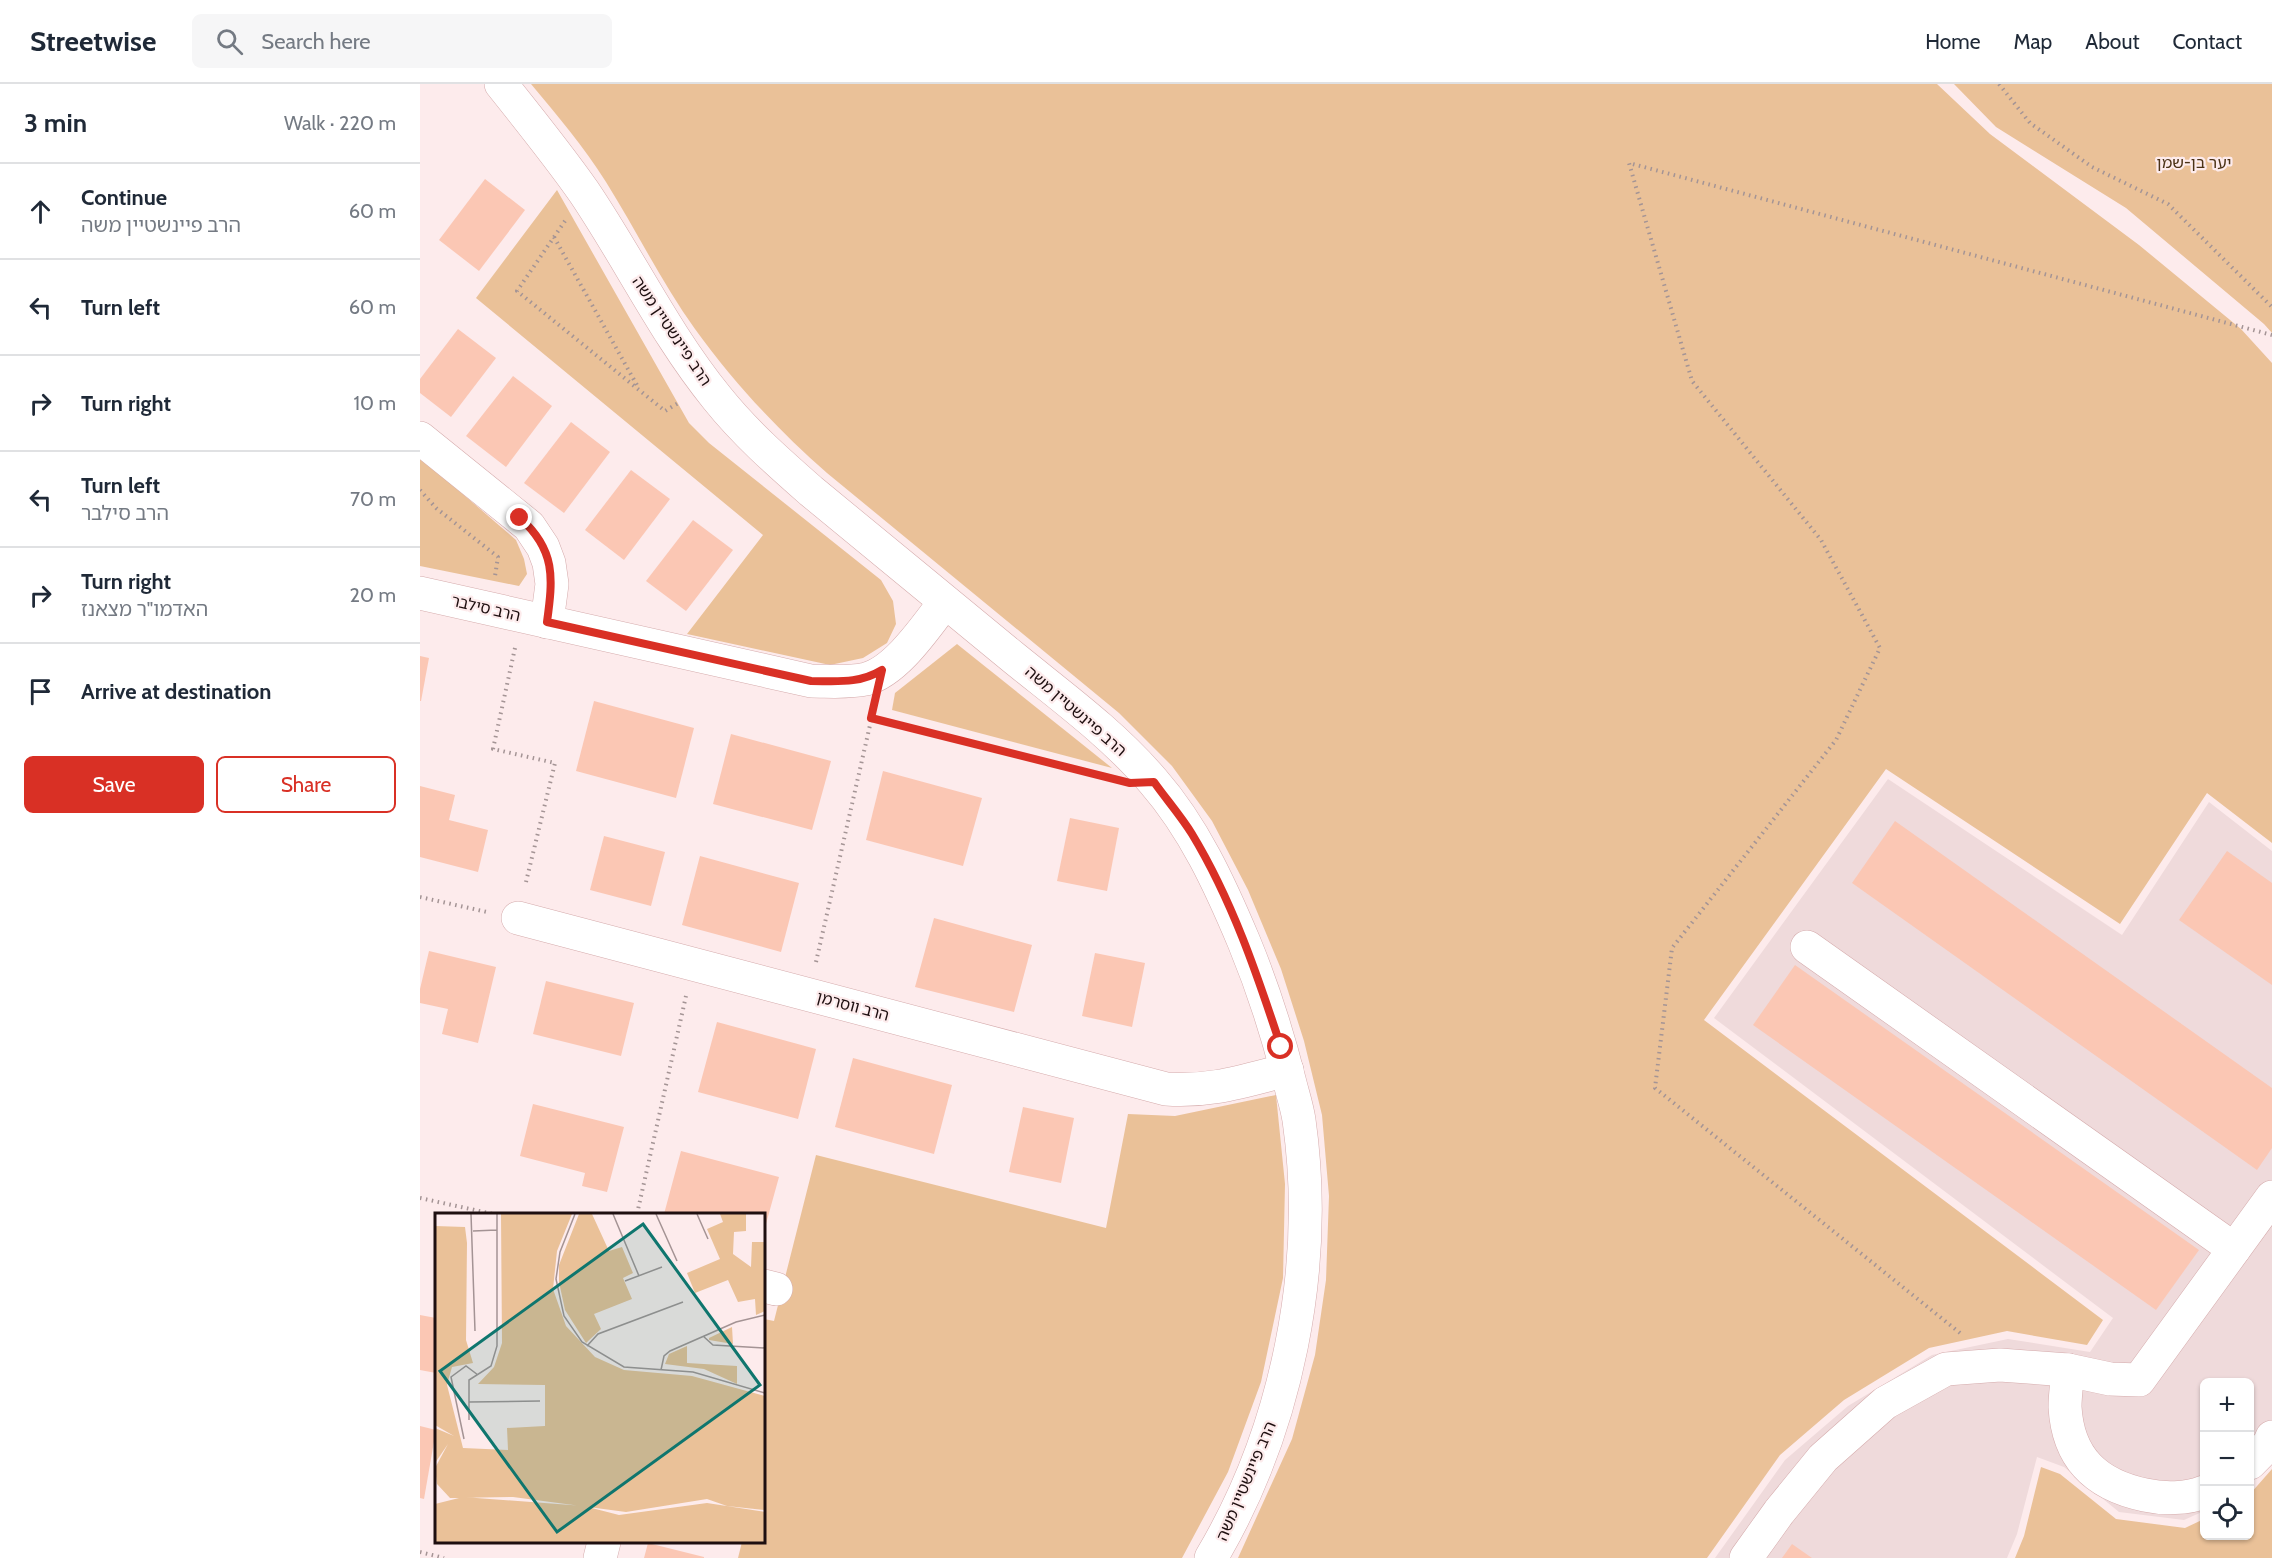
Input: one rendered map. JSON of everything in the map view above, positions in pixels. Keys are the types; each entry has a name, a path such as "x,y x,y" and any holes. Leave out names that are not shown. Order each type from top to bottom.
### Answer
{"street":[{"name":"הרב פיינשטיין משה","path":"501,84 585,193 674,340 708,386 767,452 811,491 1103,730 1154,782 1192,833 1226,900 1258,978 1287,1070 1298,1118 1305,1196 1303,1277 1292,1350 1269,1431 1250,1478 1211,1558"},
{"path":"420,438 529,526 543,547 549,563 552,584 534,619"},
{"name":"הרב סילבר","path":"420,593 811,681 858,680 868,678 882,670 915,641 945,602"},
{"name":"הרב ווסרמן","path":"518,918 1166,1089 1193,1091 1221,1087 1287,1070"},
{"path":"1807,947 2234,1249"},
{"path":"1746,1558 1779,1512 1823,1458 1885,1403 1946,1369 2000,1365 2068,1370 2110,1379 2139,1380 2272,1197"},
{"path":"2068,1370 2065,1407 2070,1435 2083,1461 2096,1476 2123,1490 2154,1497 2200,1494"},
{"path":"2254,1459 2269,1444 2272,1437"},
{"path":"600,1558 604,1543"}],"path":[{"path":"1999,84 2030,123 2092,167 2168,204 2272,307"},
{"path":"2000,1365 1655,1088 1672,948 1836,740 1880,648 1821,540 1692,381 1629,164 2272,335"},
{"path":"585,193 517,291 665,411 708,386"},
{"path":"554,237 640,391"},
{"path":"420,490 436,508 498,557 490,609"},
{"path":"420,897 518,918 555,764 493,749 534,619"},
{"path":"808,995 882,670"},
{"path":"871,718 1130,783 1154,782"},
{"path":"637,1213 693,964"},
{"path":"420,1198 488,1213"},
{"path":"420,1552 444,1558"}],"shaded area":[{"path":"1888,779 2122,935 2209,802 2272,851 2272,1459 2254,1479 2254,1378 2200,1378 2200,1513 2184,1520 2119,1512 2064,1467 2037,1457 2017,1534 2007,1558 1715,1558 1785,1460 1848,1406 1932,1355 2008,1339 2090,1352 2113,1318 1714,1018"}],"green space":[{"path":"531,84 1937,84 1990,134 2139,245 2241,329 2272,363 2272,843 2207,793 2120,924 1886,769 1704,1020 2103,1320 2087,1345 2007,1331 1929,1348 1844,1400 1780,1455 1707,1558 1238,1558 1292,1439 1315,1355 1326,1280 1329,1196 1322,1115 1304,1041 1281,969 1248,890 1212,821 1172,766 1119,713 827,473 774,423 741,387 683,311 598,169"},
{"name":"יער בן-שמן","path":"1954,84 2272,84 2272,333 2126,208 1996,127"},
{"path":"557,190 689,423 709,443 881,580 893,601 896,624 887,643 863,658 830,665 687,634 763,535 476,298"},
{"path":"420,457 516,540 527,574 519,586 420,566"},
{"path":"957,644 1112,768 892,710 895,693"},
{"path":"1276,1095 1285,1184 1283,1278 1261,1382 1228,1472 1182,1558 738,1558 742,1543 765,1543 765,1319 774,1321 816,1155 1106,1228 1128,1114 1175,1116"},
{"path":"2041,1467 2060,1474 2116,1519 2185,1528 2200,1521 2200,1540 2254,1540 2254,1489 2272,1469 2272,1558 2015,1558 2024,1536"}],"building":[{"path":"485,179 525,210 479,271 439,240"},
{"path":"458,329 496,358 451,417 420,393 420,379"},
{"path":"513,376 552,406 506,467 466,436"},
{"path":"571,422 610,452 564,513 524,483"},
{"path":"631,470 670,499 624,560 585,530"},
{"path":"693,520 733,550 686,611 646,581"},
{"path":"420,656 429,658 421,701 420,701"},
{"path":"594,701 694,728 676,798 576,771"},
{"path":"731,734 831,761 812,830 713,804"},
{"path":"883,771 982,798 963,866 866,840"},
{"path":"420,786 455,795 449,820 488,830 478,872 420,857"},
{"path":"1070,818 1119,828 1107,891 1057,881"},
{"path":"1895,821 2272,1088 2272,1148 2257,1170 1852,883"},
{"path":"604,836 665,852 651,906 590,890"},
{"path":"2227,851 2272,883 2272,985 2179,920"},
{"path":"700,856 799,883 781,952 682,925"},
{"path":"934,918 1032,945 1014,1012 915,987"},
{"path":"429,951 496,967 478,1043 442,1034 448,1009 420,1003 420,989"},
{"path":"1095,953 1145,963 1132,1027 1082,1016"},
{"path":"1795,965 2199,1250 2156,1310 1753,1025"},
{"path":"546,981 634,1003 621,1056 533,1034"},
{"path":"717,1022 816,1049 798,1119 698,1092"},
{"path":"853,1058 952,1085 934,1154 835,1127"},
{"path":"533,1104 624,1127 607,1192 582,1186 585,1173 520,1156"},
{"path":"1023,1107 1074,1118 1061,1183 1009,1172"},
{"path":"681,1151 779,1177 765,1227 765,1213 664,1213"},
{"path":"420,1315 435,1318 435,1373 420,1370"},
{"path":"420,1426 435,1430 435,1436 424,1499 420,1498"},
{"path":"648,1543 704,1557 704,1558 644,1558"},
{"path":"1792,1544 1812,1558 1782,1558"}],"route":[{"path":"520,518 529,526 543,547 549,563 552,584 547,622 811,681 848,681 868,678 882,670 871,718 1130,783 1154,782 1192,833 1226,900 1258,978 1281,1047"}]}
